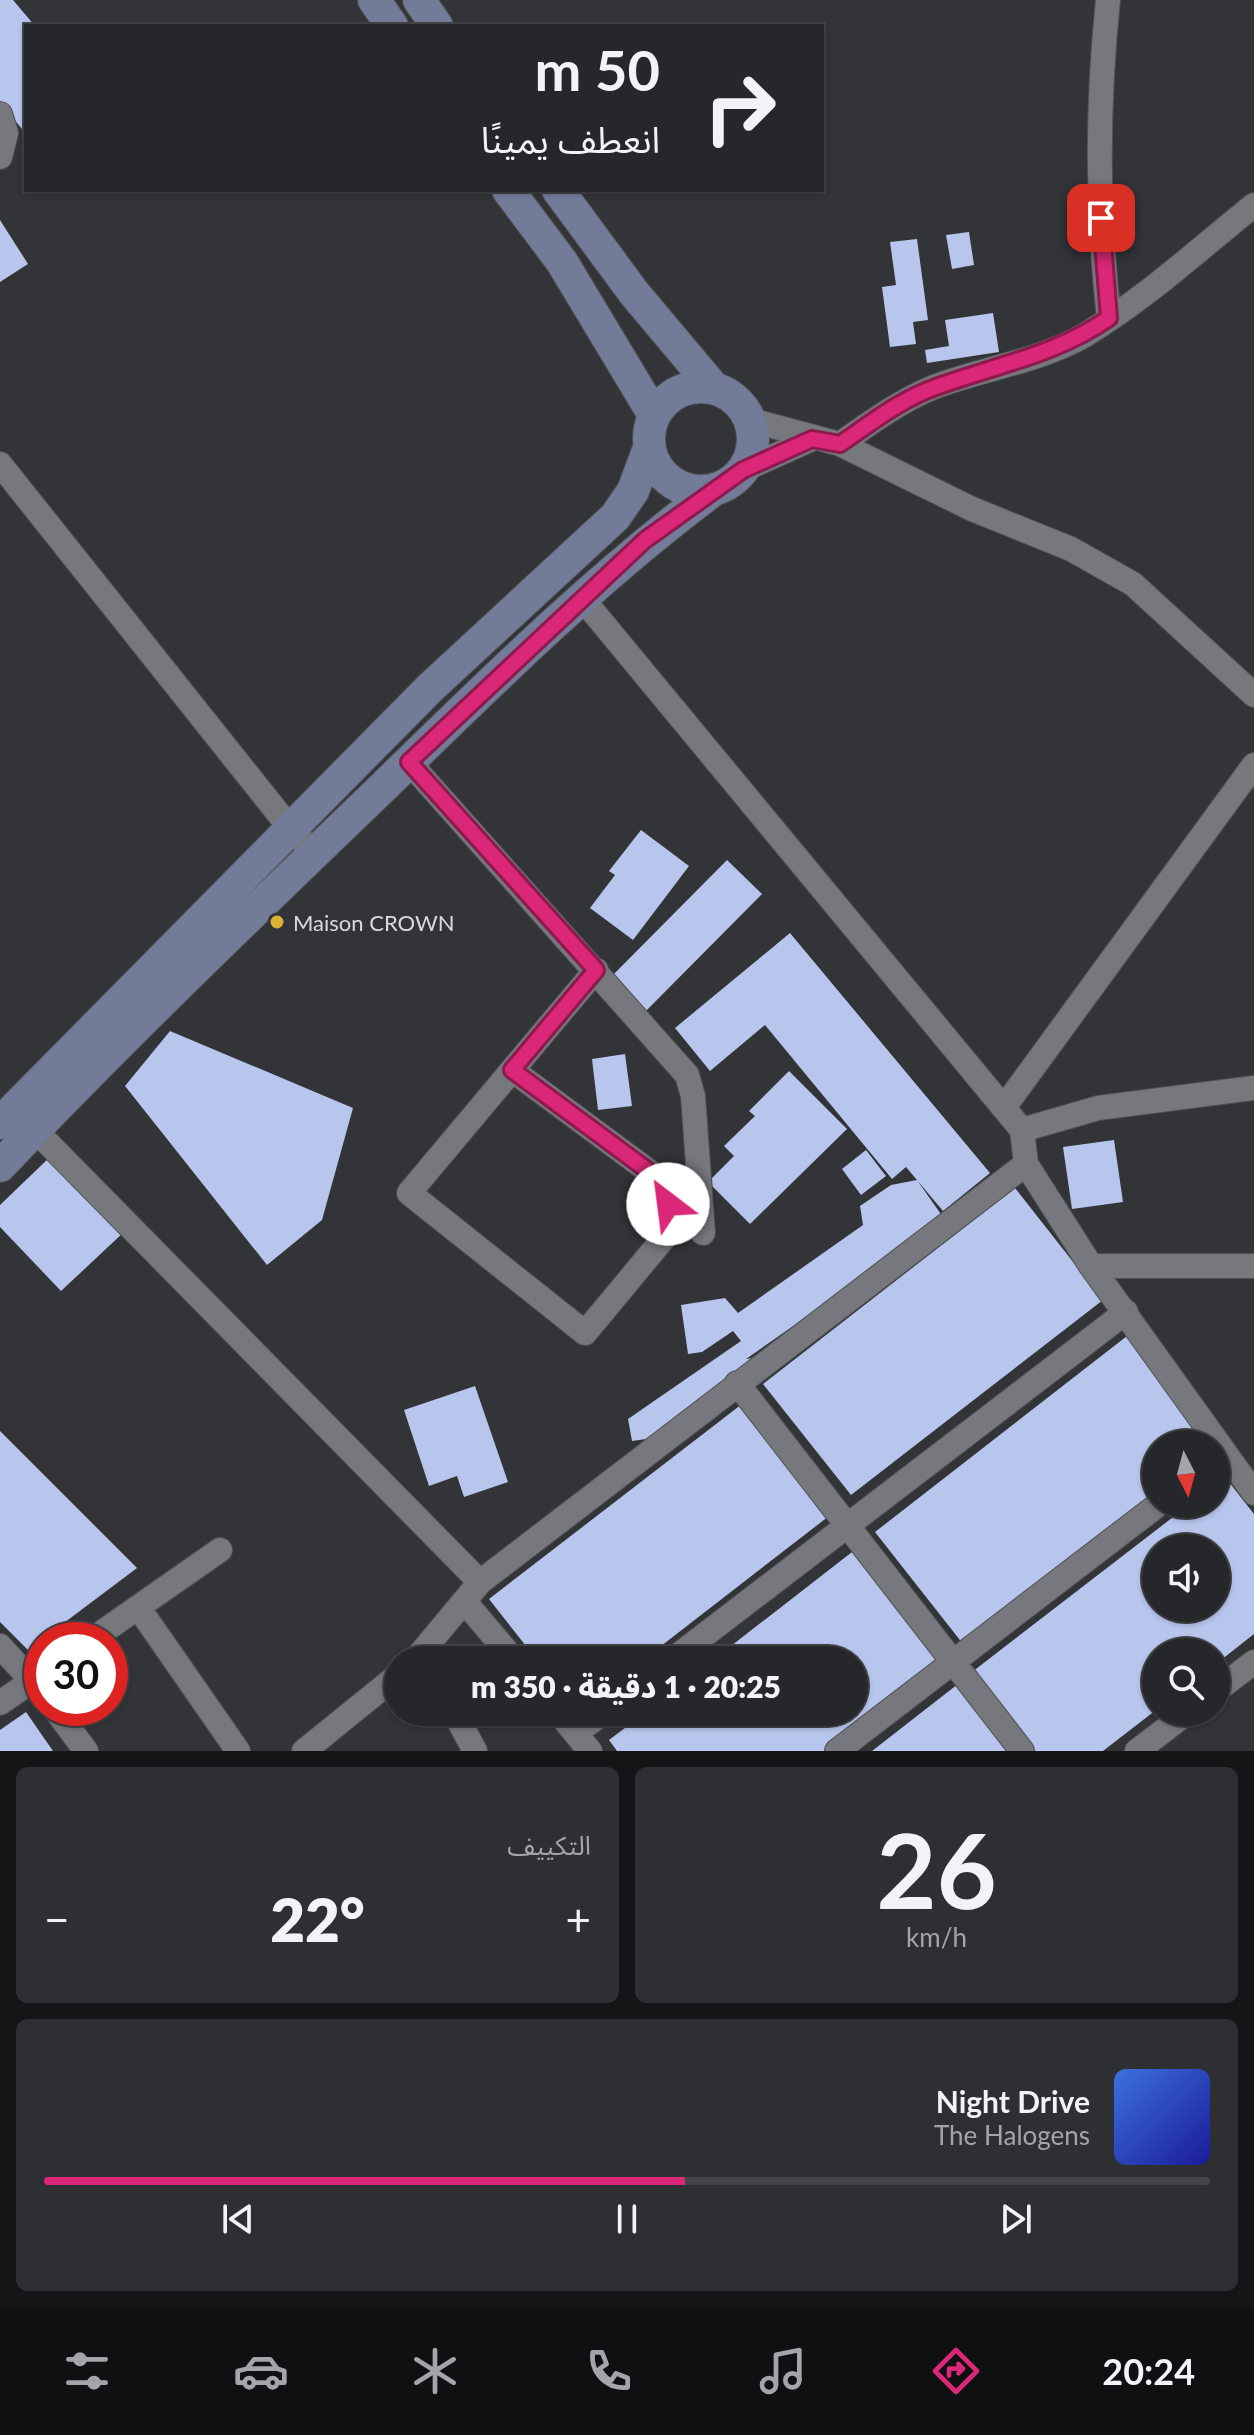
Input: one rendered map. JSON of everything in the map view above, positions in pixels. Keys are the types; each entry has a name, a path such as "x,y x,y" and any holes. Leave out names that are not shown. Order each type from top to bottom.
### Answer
{"main road":[{"path":"374,0 391,24"},
{"path":"419,0 436,24"},
{"path":"510,192 562,262 654,415"},
{"path":"0,1166 314,853 581,597 645,540 743,470 752,446 750,420 735,399 713,387 634,293 559,192"},
{"path":"0,1123 430,688 615,517 633,491 649,448 649,431 654,415 679,391 713,387"},
{"path":"649,448 660,471 680,487 715,489"}],"street":[{"path":"1108,0 1103,50 1101,245 1109,318"},
{"path":"0,114 6,133 0,157"},
{"path":"840,444 899,403 923,392 1029,359 1083,336 1134,306 1254,205"},
{"path":"750,420 840,444 972,509 1071,549 1133,584 1254,695"},
{"path":"743,470 812,439"},
{"path":"0,464 290,828 314,853"},
{"path":"581,597 1005,1106 1022,1130 1026,1164 1091,1266 1126,1312 1203,1430"},
{"path":"409,762 687,1075 693,1096 703,1233"},
{"path":"1005,1106 1254,765"},
{"path":"512,1070 662,1181 673,1227 585,1333 409,1193 512,1070 596,970"},
{"path":"1022,1130 1098,1108 1254,1088"},
{"path":"35,1130 480,1582"},
{"path":"431,1646 480,1582 1026,1164"},
{"path":"1091,1266 1254,1266"},
{"path":"690,1646 1126,1312"},
{"path":"737,1383 1022,1751"},
{"path":"1230,1456 1254,1454"},
{"path":"1230,1467 1254,1493"},
{"path":"837,1751 1142,1517"},
{"path":"117,1622 220,1550"},
{"path":"465,1602 502,1646"},
{"path":"138,1607 238,1751"},
{"path":"0,1646 24,1668"},
{"path":"1230,1680 1254,1662"},
{"path":"304,1751 384,1686"},
{"path":"0,1703 24,1690"},
{"path":"67,1726 86,1751"},
{"path":"462,1726 475,1751"},
{"path":"570,1726 583,1742"},
{"path":"1137,1751 1170,1726"}],"building":[{"path":"0,0 13,0 33,24 24,24 24,132 0,102"},
{"path":"0,220 28,264 0,282"},
{"path":"969,232 974,265 952,269 946,235"},
{"path":"917,239 928,320 913,322 916,344 890,347 882,287 896,285 890,242"},
{"path":"993,313 999,352 927,363 925,350 949,346 945,320"},
{"path":"641,830 689,866 633,940 590,908 615,875 609,871"},
{"path":"727,860 762,894 642,1015 607,981"},
{"path":"790,933 990,1173 943,1211 906,1167 892,1179 765,1025 710,1071 675,1028"},
{"path":"170,1031 353,1108 322,1220 267,1265 125,1086"},
{"path":"625,1054 632,1106 598,1110 592,1059"},
{"path":"789,1071 847,1129 750,1224 708,1182 734,1156 724,1146 755,1116 749,1111"},
{"path":"1114,1140 1123,1202 1072,1209 1063,1147"},
{"path":"866,1150 886,1176 861,1195 842,1169"},
{"path":"51,1156 124,1232 61,1291 0,1227 0,1205"},
{"path":"917,1180 945,1220 746,1359 765,1356 646,1439 632,1441 628,1419 741,1341 733,1331 702,1352 688,1354 681,1305 725,1298 738,1313 863,1225 860,1206 891,1185"},
{"path":"1015,1188 1103,1300 851,1495 763,1384"},
{"path":"1127,1336 1201,1430 1142,1430 1142,1505 963,1644 875,1532"},
{"path":"475,1386 508,1482 464,1497 457,1476 429,1486 404,1410"},
{"path":"742,1404 829,1516 661,1646 526,1646 489,1599"},
{"path":"0,1431 137,1568 65,1622 24,1622 24,1646 0,1622"},
{"path":"1230,1483 1254,1514 1254,1634 1230,1653 1230,1638 1142,1638 1142,1721 1103,1751 1034,1751 972,1672 1142,1541 1142,1622 1230,1622 1230,1534 1151,1534 1172,1518 1230,1518"},
{"path":"861,1545 949,1656 868,1719 868,1646 731,1646"},
{"path":"958,1684 1011,1751 872,1751"},
{"path":"24,1713 24,1726 36,1726 53,1751 0,1751 0,1730"},
{"path":"628,1726 859,1726 827,1751 617,1751 609,1740"}],"place":[{"name":"Maison CROWN","path":"277,922"}],"route":[{"path":"668,1204 662,1181 512,1070 596,970 409,762 645,540 715,489 731,482 743,470 812,439 840,444 899,403 935,387 1029,359 1083,336 1109,318 1101,218"}]}
